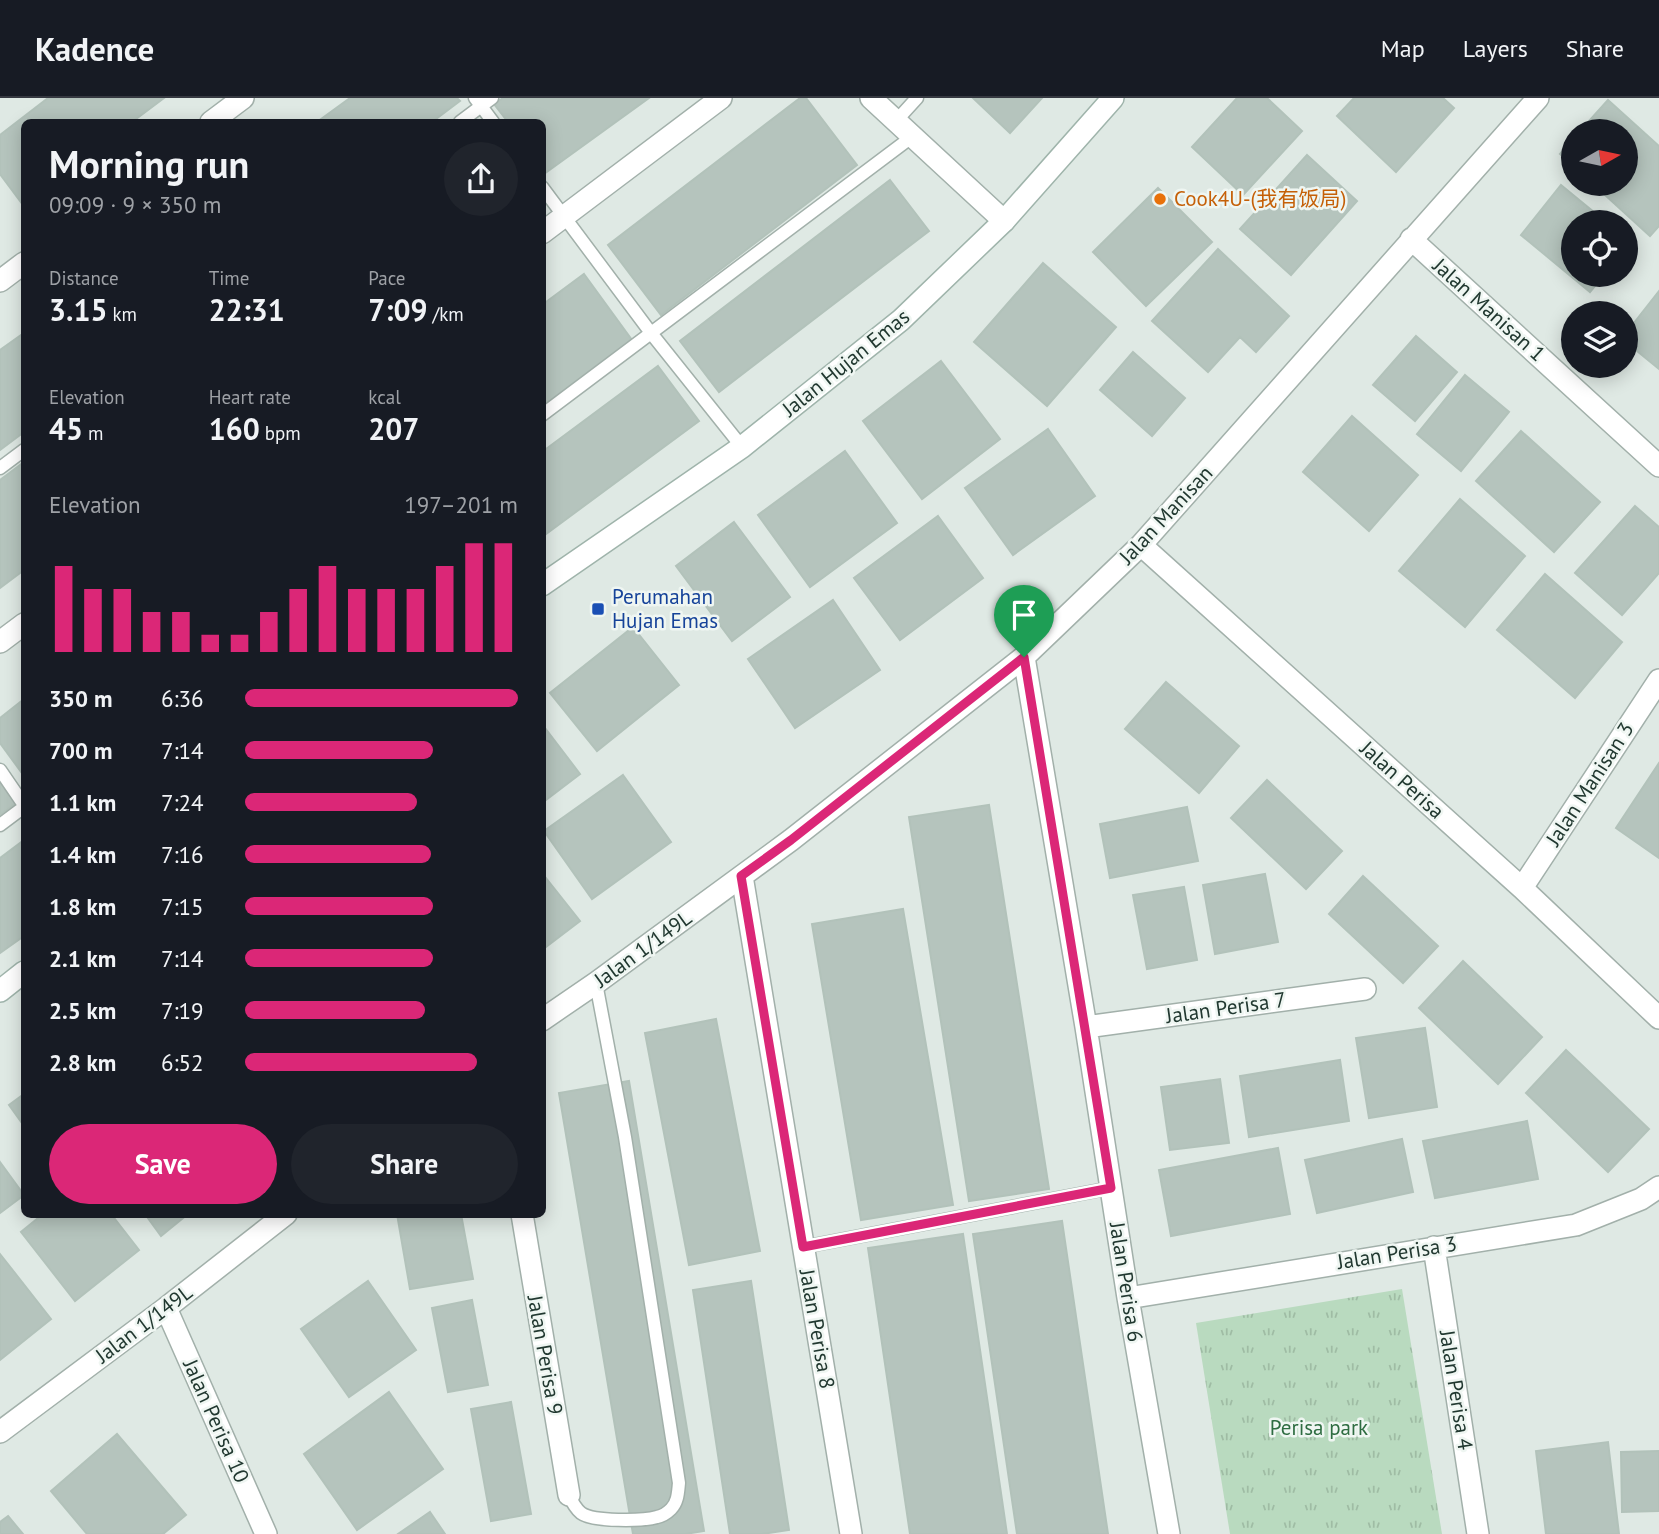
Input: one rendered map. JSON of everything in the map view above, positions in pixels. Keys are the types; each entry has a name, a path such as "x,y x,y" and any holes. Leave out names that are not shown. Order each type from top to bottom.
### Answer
{"street":[{"path":"215,119 243,98"},
{"path":"546,230 721,98"},
{"path":"871,98 1004,221"},
{"name":"Jalan Hujan Emas","path":"546,582 742,447 901,320 1004,221 1113,98"},
{"name":"Jalan Manisan","path":"741,876 791,840 1024,657 1141,545 1538,98"},
{"name":"Jalan Manisan 1","path":"1412,239 1659,466"},
{"path":"2,275 21,265"},
{"name":"Jalan Perisa","path":"1141,545 1522,888 1659,1018"},
{"path":"0,642 21,626"},
{"name":"Jalan Perisa 6","path":"1024,657 1169,1534"},
{"name":"Jalan Manisan 3","path":"1522,888 1659,680"},
{"name":"Jalan 1/149L","path":"546,1017 741,876"},
{"name":"Jalan Perisa 8","path":"741,876 851,1534"},
{"path":"0,991 21,974"},
{"name":"Jalan Perisa 7","path":"1086,1027 1365,989"},
{"name":"Jalan Perisa 3","path":"1128,1298 1576,1225 1641,1199 1659,1187"},
{"name":"Jalan 1/149L","path":"0,1432 281,1218"},
{"name":"Jalan Perisa 9","path":"523,1218 569,1495"},
{"name":"Jalan Perisa 4","path":"1434,1247 1478,1534"},
{"name":"Jalan Perisa 10","path":"166,1308 266,1534"}],"lane":[{"path":"463,119 478,102 492,98"},
{"path":"896,121 917,98"},
{"path":"478,102 491,119"},
{"path":"546,412 913,136"},
{"path":"546,192 742,447"},
{"path":"0,468 21,452"},
{"path":"0,770 21,802"},
{"path":"0,825 21,808"},
{"path":"569,1495 580,1512 589,1517 648,1519 661,1516 672,1508 678,1496 679,1483 625,1138 596,983"},
{"path":"803,1247 1111,1188"}],"green space":[{"name":"Perisa park","path":"1402,1289 1442,1534 1230,1534 1196,1323"}],"building":[{"path":"48,98 164,98 136,119 21,119 21,202 0,174 0,135"},
{"path":"350,98 457,98 460,101 436,119 321,119"},
{"path":"503,98 649,98 546,173 546,119 506,119 494,104"},
{"path":"800,98 806,98 857,165 661,315 608,245"},
{"path":"973,98 1042,98 1010,133"},
{"path":"1237,98 1267,98 1302,131 1243,195 1192,147"},
{"path":"1354,98 1443,98 1454,108 1396,172 1337,116"},
{"path":"1608,100 1629,119 1591,119"},
{"path":"1638,127 1659,146 1659,226 1650,236 1638,225 1638,210 1622,210 1606,196 1638,196"},
{"path":"1307,155 1357,201 1291,275 1240,229"},
{"path":"890,180 929,231 719,392 680,341"},
{"path":"1561,185 1561,196 1574,196 1591,210 1561,210 1561,268 1521,235"},
{"path":"1158,188 1212,242 1146,306 1093,252"},
{"path":"1218,249 1289,316 1256,352 1240,337 1208,372 1152,321"},
{"path":"1043,263 1116,327 1047,406 974,342"},
{"path":"584,274 632,340 546,404 546,302"},
{"path":"1659,291 1659,369 1638,352 1638,318"},
{"path":"21,335 21,434 0,450 0,350"},
{"path":"1416,336 1457,372 1415,421 1373,385"},
{"path":"1133,352 1185,398 1152,436 1100,390"},
{"path":"941,361 1000,439 922,499 863,421"},
{"path":"658,366 699,421 546,534 546,449"},
{"path":"1465,375 1509,412 1461,471 1417,434"},
{"path":"1352,416 1418,475 1369,531 1303,472"},
{"path":"1048,429 1095,496 1013,555 965,488"},
{"path":"1521,431 1600,502 1554,552 1476,481"},
{"path":"845,451 897,523 810,587 758,515"},
{"path":"21,464 21,572 0,588 0,480"},
{"path":"1460,499 1525,556 1465,627 1399,571"},
{"path":"1635,506 1659,527 1659,573 1622,615 1575,573"},
{"path":"938,516 983,578 900,640 854,578"},
{"path":"734,522 790,597 732,641 676,566"},
{"path":"1545,574 1622,642 1575,698 1497,630"},
{"path":"833,600 880,670 795,728 748,659"},
{"path":"633,627 679,685 597,751 550,693"},
{"path":"1166,682 1239,746 1199,793 1125,729"},
{"path":"21,701 21,772 0,743 0,718"},
{"path":"546,729 580,774 546,800"},
{"path":"1659,763 1659,858 1616,828"},
{"path":"623,775 671,842 592,899 546,834 546,830"},
{"path":"1267,780 1342,851 1306,889 1231,818"},
{"path":"0,781 16,803 0,815"},
{"path":"989,805 1049,1189 969,1201 909,817"},
{"path":"1187,807 1198,861 1110,878 1100,824"},
{"path":"21,842 21,938 0,953 0,858"},
{"path":"1265,874 1278,942 1215,954 1203,885"},
{"path":"1363,876 1438,946 1403,983 1329,914"},
{"path":"546,878 580,921 546,947"},
{"path":"1184,887 1197,960 1147,969 1133,895"},
{"path":"903,909 953,1205 861,1220 812,924"},
{"path":"1463,961 1542,1037 1498,1084 1419,1008"},
{"path":"716,1019 760,1251 689,1265 645,1033"},
{"path":"1425,1028 1437,1107 1369,1118 1356,1038"},
{"path":"1566,1050 1649,1129 1608,1172 1526,1093"},
{"path":"1340,1060 1349,1121 1249,1137 1240,1076"},
{"path":"1220,1079 1229,1143 1170,1150 1161,1087"},
{"path":"629,1081 704,1531 685,1534 633,1534 559,1093"},
{"path":"21,1096 21,1122 9,1105"},
{"path":"1527,1121 1538,1179 1435,1198 1423,1141"},
{"path":"1402,1139 1413,1192 1317,1213 1305,1160"},
{"path":"1278,1148 1290,1214 1171,1236 1159,1170"},
{"path":"0,1162 21,1191 21,1197 0,1213"},
{"path":"38,1218 114,1218 139,1250 75,1301 21,1232"},
{"path":"148,1218 183,1218 161,1236"},
{"path":"398,1218 462,1218 473,1279 410,1289"},
{"path":"1062,1221 1108,1534 1017,1534 973,1234"},
{"path":"963,1234 1007,1534 910,1534 868,1248"},
{"path":"0,1254 51,1319 0,1360"},
{"path":"368,1281 416,1350 349,1397 301,1329"},
{"path":"751,1281 789,1530 762,1534 730,1534 693,1290"},
{"path":"472,1300 488,1385 448,1392 432,1308"},
{"path":"389,1392 443,1469 357,1530 304,1454"},
{"path":"511,1402 531,1514 491,1521 471,1409"},
{"path":"117,1434 186,1515 163,1534 87,1534 51,1491"},
{"path":"1608,1442 1619,1534 1546,1534 1536,1451"},
{"path":"1659,1451 1659,1511 1622,1512 1621,1452"},
{"path":"430,1512 445,1534 398,1534"},
{"path":"8,1516 23,1534 0,1534 0,1522"}],"place":[{"name":"Cook4U-(我有饭局)","path":"1160,199"},
{"name":"Perumahan Hujan Emas","path":"598,609"}],"route":[{"path":"1024,657 1111,1188 803,1247 741,876 791,840 1024,657"}]}
